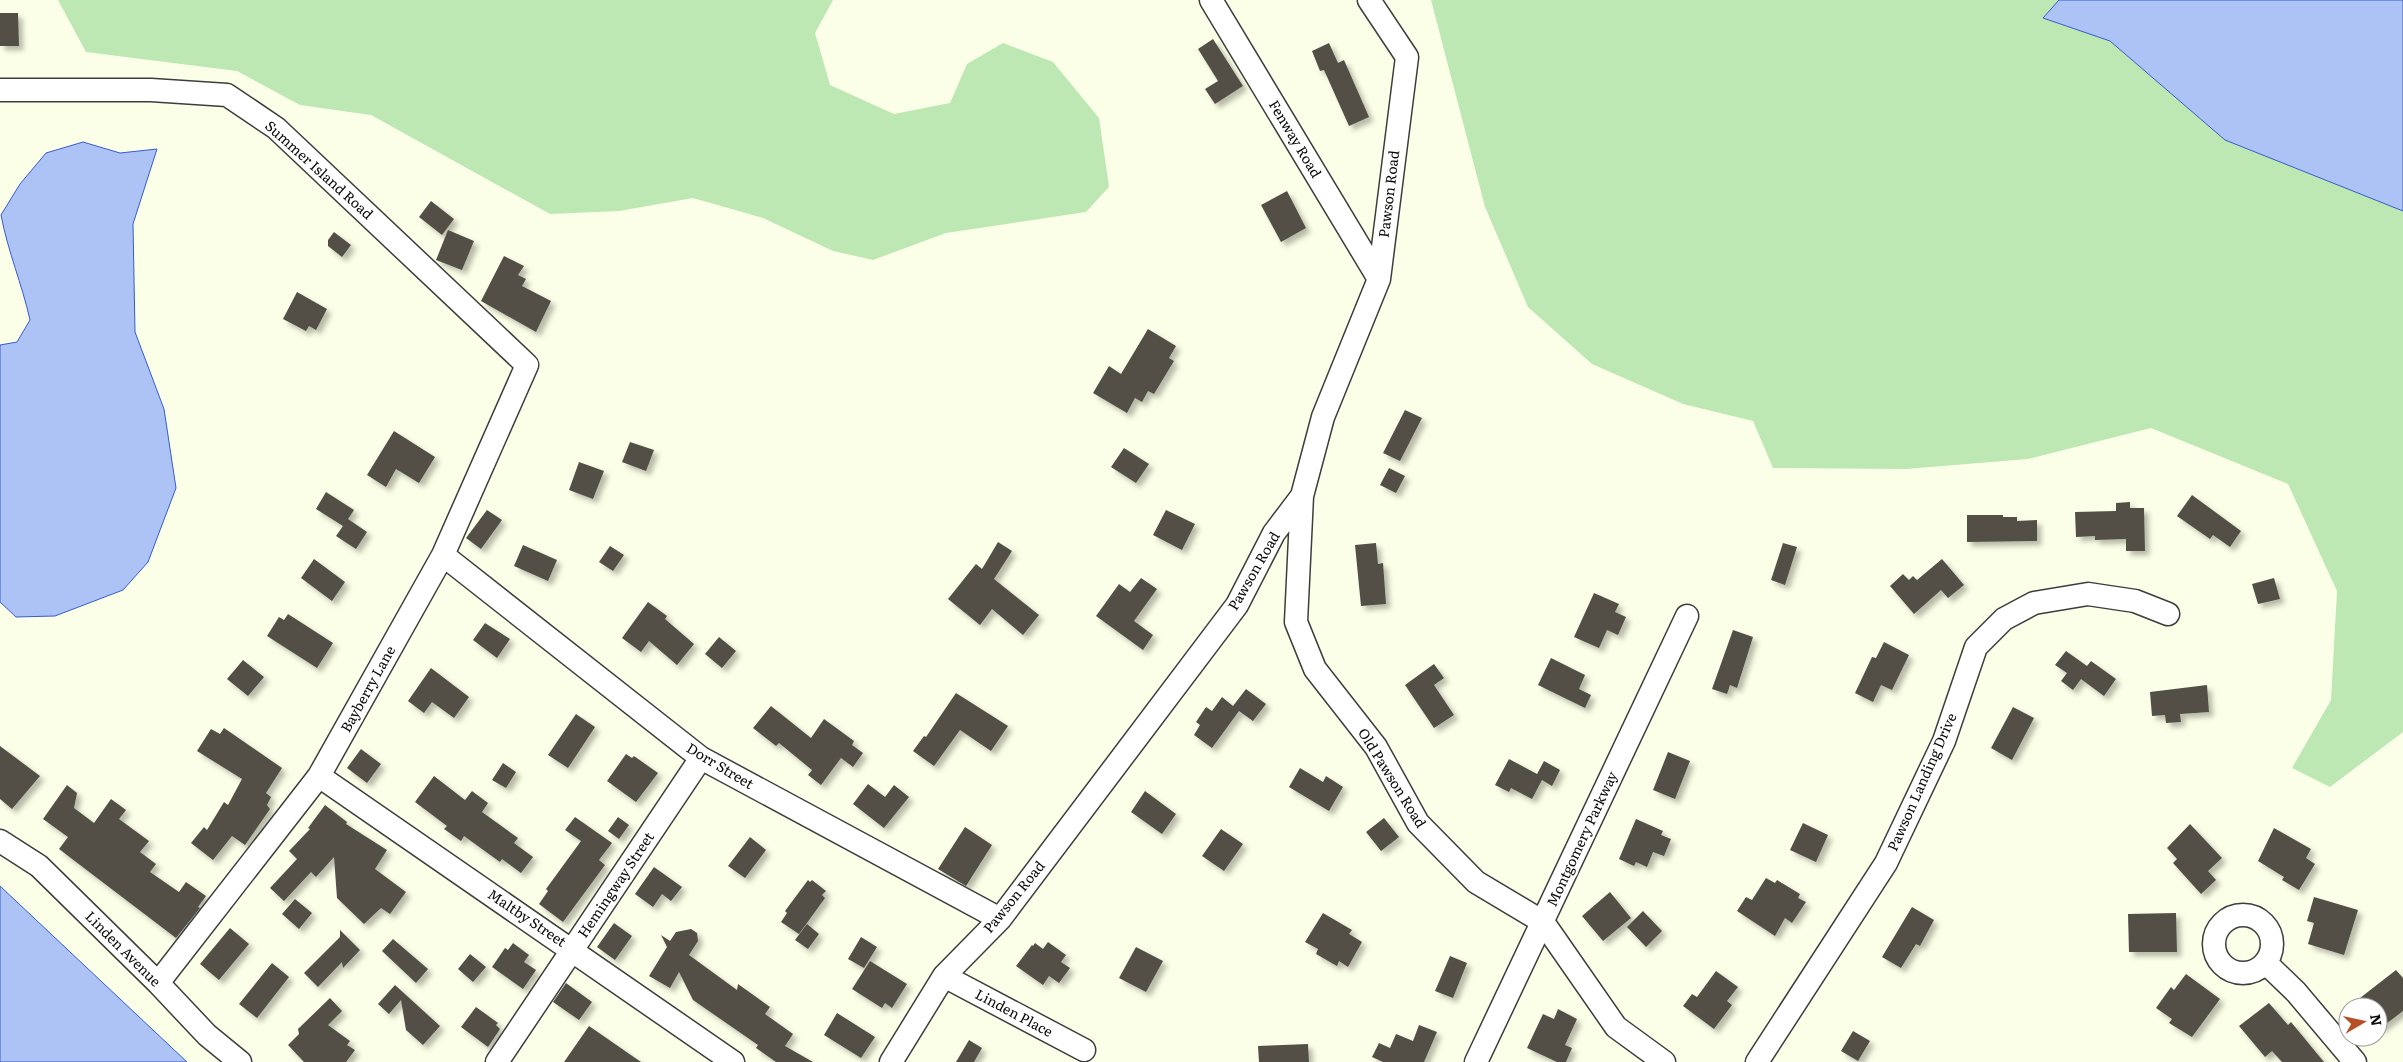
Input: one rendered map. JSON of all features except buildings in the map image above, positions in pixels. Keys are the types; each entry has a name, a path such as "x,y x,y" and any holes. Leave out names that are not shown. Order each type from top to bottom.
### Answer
{"street":[{"name":"Fenway Road","path":"1211,0 1378,279"},
{"name":"Pawson Road","path":"891,1062 944,976 1000,919 1237,605 1274,533 1302,496 1323,417 1378,279 1407,57 1369,0"},
{"name":"Summer Island Road","path":"0,90 150,90 227,95 276,128 528,365"},
{"name":"Bayberry Lane","path":"158,983 319,776 443,555 528,365"},
{"name":"Old Pawson Road","path":"1302,496 1296,622 1316,669 1376,747 1418,823 1476,882 1543,922 1616,1028 1664,1062"},
{"name":"Dorr Street","path":"443,555 701,758 1000,919"},
{"name":"Pawson Landing Drive","path":"1757,1062 1886,863 1944,741 1976,647 2004,619 2034,603 2088,594 2134,601 2168,614"},
{"name":"Montgomery Parkway","path":"1476,1062 1687,616"},
{"name":"Hemingway Street","path":"497,1062 701,758"},
{"name":"Maltby Street","path":"319,776 734,1062"},
{"name":"Linden Avenue","path":"0,841 39,866 158,983 207,1035 240,1062"},
{"path":"2266,963 2296,992 2355,1062"},
{"name":"Linden Place","path":"944,976 1084,1050"}],"green space":[{"path":"58,0 833,0 815,33 830,85 894,114 950,103 967,64 1003,43 1053,62 1099,118 1109,187 1086,212 946,233 873,260 833,251 763,218 693,198 619,211 550,214 371,115 300,105 237,71 86,52"},
{"path":"1431,0 2059,0 2043,18 2110,41 2225,140 2403,211 2403,732 2330,787 2292,768 2331,700 2337,591 2288,484 2151,428 2028,459 1906,469 1773,468 1753,421 1683,404 1592,364 1528,307 1485,207"}],"water":[{"path":"2059,0 2403,0 2403,211 2225,140 2110,41 2043,18"},
{"path":"83,142 120,153 157,149 133,224 135,332 164,409 176,488 148,562 123,590 55,616 16,617 0,602 0,345 17,342 30,320 1,215 20,184 46,153"},
{"path":"0,886 187,1062 0,1062"}]}
